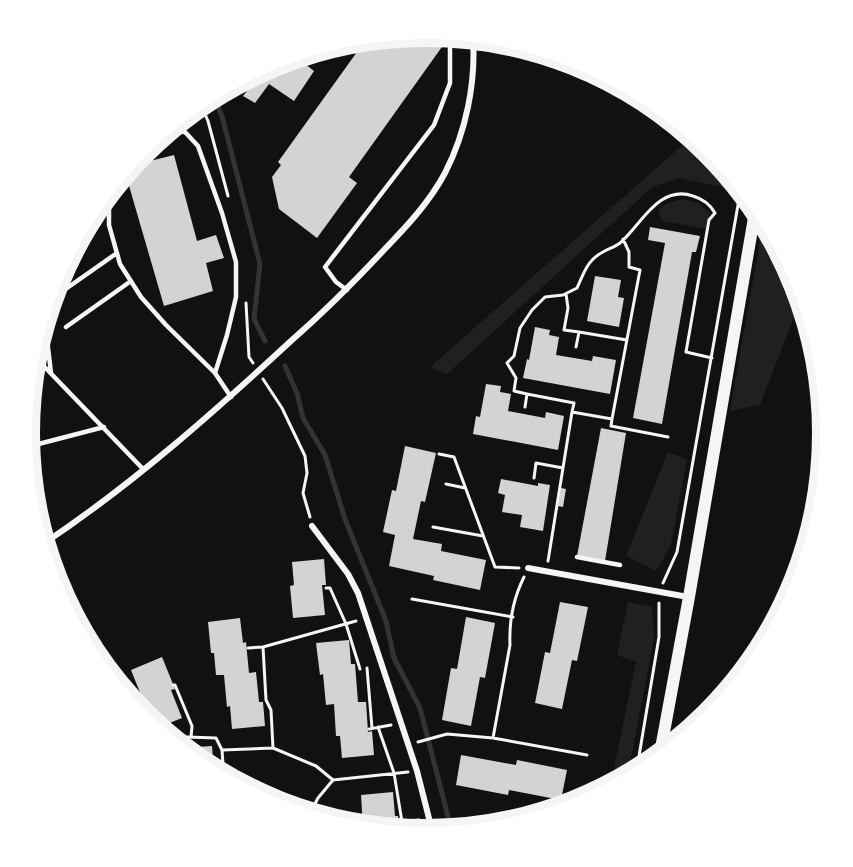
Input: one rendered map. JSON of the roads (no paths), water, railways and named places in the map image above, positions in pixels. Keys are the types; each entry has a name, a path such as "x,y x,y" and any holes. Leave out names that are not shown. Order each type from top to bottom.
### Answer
{"main road":[{"path":"662,745 753,221"}],"street":[{"path":"50,539 144,470 231,396 347,290 424,206 455,152 471,87 474,48"},
{"path":"312,526 348,574 358,593 417,771 430,824"},
{"path":"528,568 689,597"}],"lane":[{"path":"347,290 336,282 325,267 434,125 450,83 450,44"},
{"path":"474,48 492,49"},
{"path":"494,49 546,62"},
{"path":"181,130 198,146 222,213 236,262 236,297 215,373"},
{"path":"109,207 109,225 120,264 141,297 215,373 231,396"},
{"path":"64,290 117,253"},
{"path":"66,327 131,281"},
{"path":"47,341 51,373"},
{"path":"43,365 144,470"},
{"path":"36,445 104,427"},
{"path":"577,557 620,565"}],"waterway":[{"path":"217,104 260,264 254,319 265,341"},
{"path":"285,366 297,393 303,418 325,455 345,519 386,621 394,658 420,708 450,823"}]}
